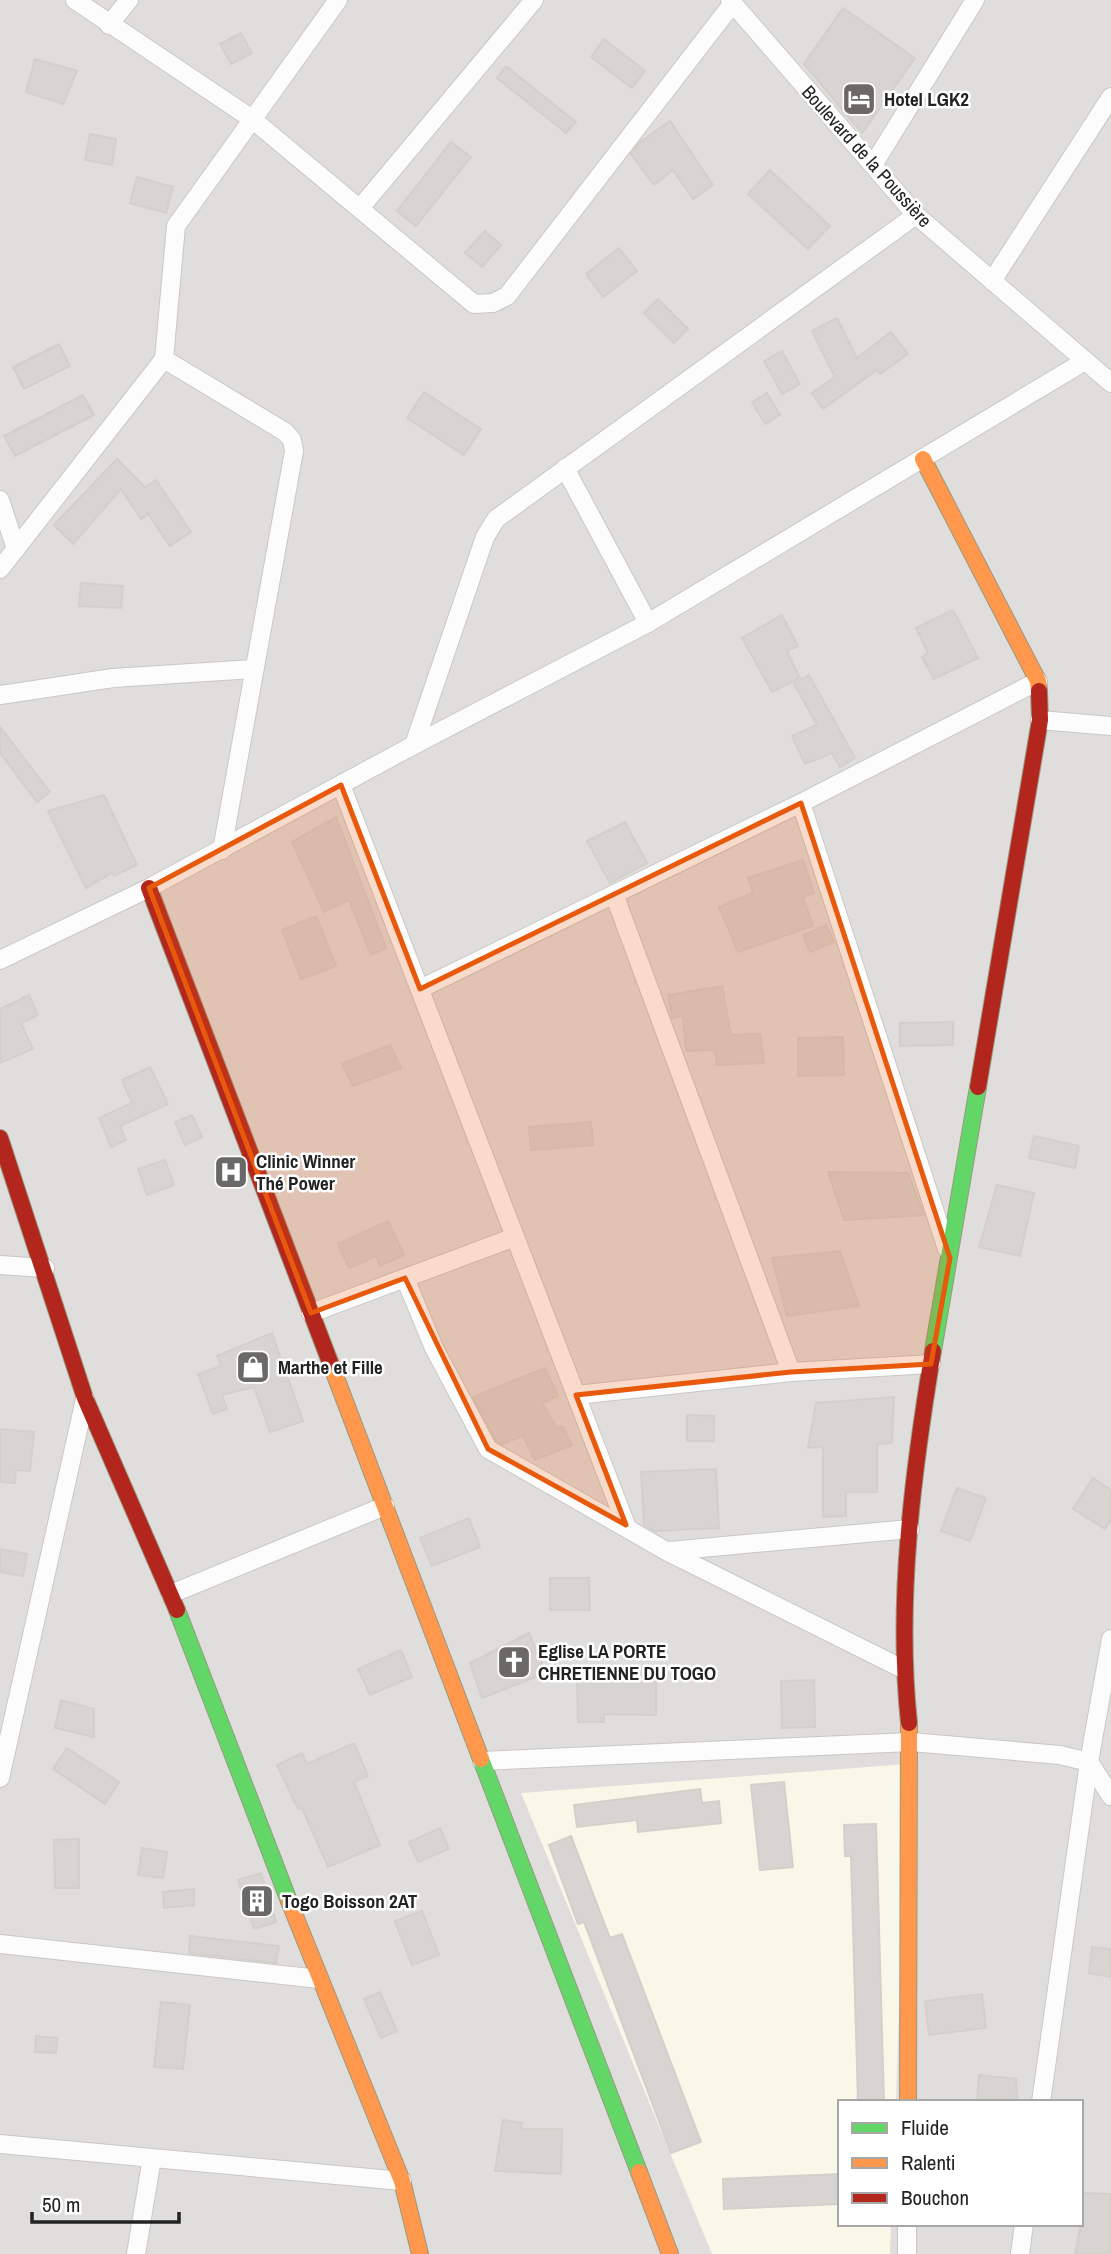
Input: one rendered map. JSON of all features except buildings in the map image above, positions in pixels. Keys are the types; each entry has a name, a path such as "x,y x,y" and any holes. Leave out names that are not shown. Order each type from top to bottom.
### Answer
{"street":[{"path":"75,0 251,119 474,304 493,303 507,296 732,2"},
{"path":"109,25 129,0"},
{"path":"0,569 164,359 176,226 338,0"},
{"path":"361,208 534,0"},
{"path":"873,165 975,0"},
{"name":"Boulevard de la Poussière","path":"732,2 915,215 1111,383"},
{"path":"992,281 1111,97"},
{"path":"414,745 488,527 565,468 915,215"},
{"path":"164,359 292,440 294,451 222,850"},
{"path":"0,960 149,888 414,745 648,624 1085,361"},
{"path":"908,2100 911,1741 903,1669 910,1529 931,1364 1040,720 1038,681 923,459"},
{"path":"565,468 648,624"},
{"path":"0,500 16,549"},
{"path":"0,695 113,678 253,669"},
{"path":"419,989 801,803 1038,681"},
{"path":"1040,720 1111,726"},
{"path":"341,785 626,1525"},
{"path":"801,803 950,1258"},
{"path":"149,888 670,2254"},
{"path":"614,894 791,1371"},
{"path":"0,1138 45,1268 85,1398 172,1594 319,1979 402,2181 420,2254"},
{"path":"311,1313 515,1237"},
{"path":"0,1265 45,1268"},
{"path":"405,1278 434,1348 488,1449 626,1525 668,1552 903,1669"},
{"path":"576,1395 791,1371 931,1364"},
{"path":"0,1778 85,1398"},
{"path":"172,1594 385,1506"},
{"path":"668,1552 910,1529"},
{"path":"1041,2100 1089,1762 1111,1639"},
{"path":"482,1761 911,1741 1060,1755 1089,1762 1111,1796"},
{"path":"0,1944 319,1979"},
{"path":"0,2144 402,2181"},
{"path":"135,2254 152,2158"},
{"path":"907,2226 907,2254"},
{"path":"1020,2254 1024,2226"}],"highlighted area":[{"path":"341,785 420,989 801,803 950,1258 931,1364 791,1372 576,1395 626,1525 488,1449 405,1278 311,1313 149,888"}],"shaded area":[{"path":"0,0 1111,0 1111,2254 0,2254"},
{"path":"907,1764 896,2100 838,2100 838,2226 891,2226 890,2254 712,2254 521,1793"}],"traffic: fast":[{"path":"933,1351 978,1087"},
{"path":"177,1610 289,1901"},
{"path":"481,1759 639,2172"}],"traffic: slow":[{"path":"923,459 1038,681 1039,691"},
{"path":"330,1362 481,1759"},
{"path":"908,2100 909,1723"},
{"path":"289,1901 402,2181 420,2254"},
{"path":"639,2172 670,2254"}],"traffic: jam":[{"path":"978,1087 1040,720 1039,691"},
{"path":"149,888 330,1362"},
{"path":"0,1138 85,1398 177,1610"},
{"path":"909,1723 904,1630 909,1536 933,1351"}],"place":[{"name":"Hotel LGK2","path":"859,99"},
{"name":"Clinic Winner Thé Power","path":"231,1172"},
{"name":"Marthe et Fille","path":"253,1367"},
{"name":"Eglise LA PORTE CHRETIENNE DU TOGO","path":"514,1662"},
{"name":"Togo Boisson 2AT","path":"257,1901"}]}
